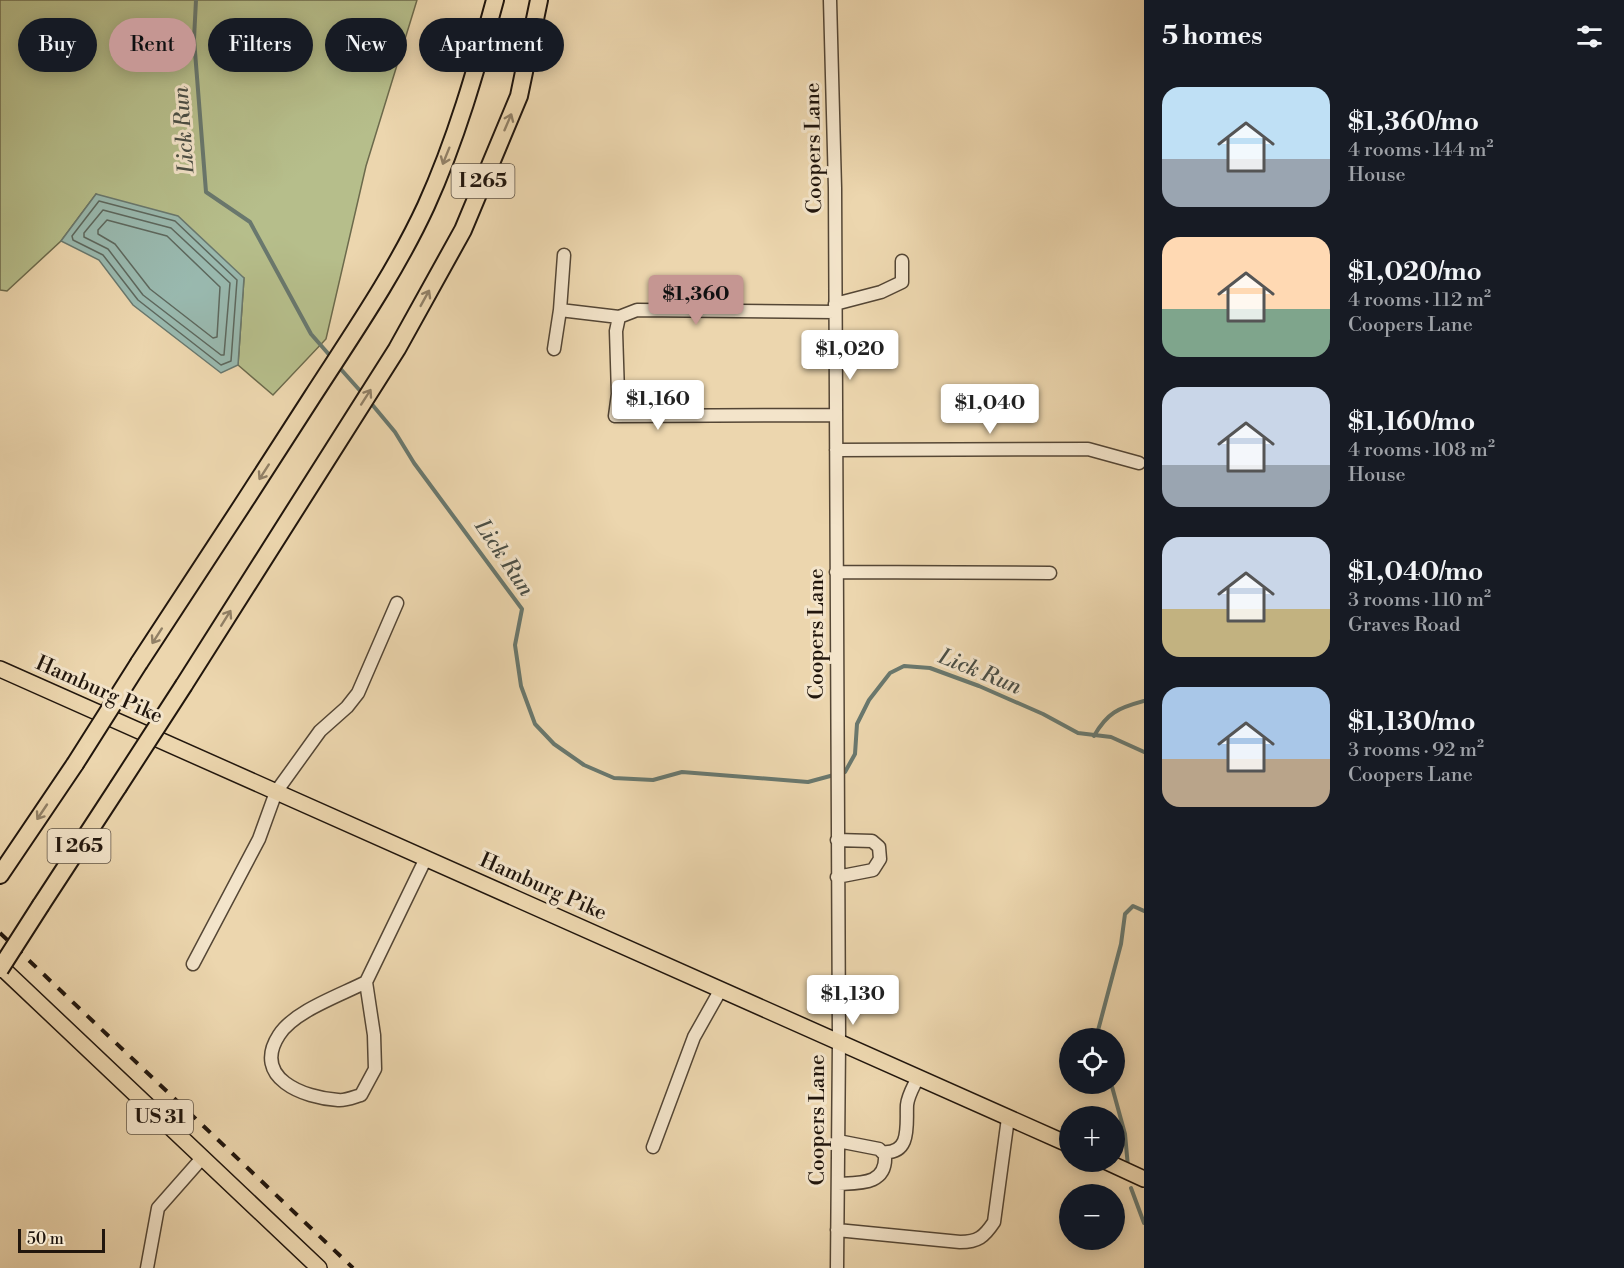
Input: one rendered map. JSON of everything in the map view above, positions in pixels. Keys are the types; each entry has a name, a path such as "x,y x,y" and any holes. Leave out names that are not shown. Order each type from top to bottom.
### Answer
{"highway":[{"name":"I 265","path":"3,871 296,423 398,260 425,207 475,75 495,0"},
{"name":"I 265","path":"0,968 184,685 335,444 397,350 463,230 519,96 539,0"}],"main road":[{"name":"Hamburg Pike","path":"0,669 1059,1140"},
{"name":"US 31","path":"0,968 319,1268"},
{"path":"1125,1170 1144,1179"}],"street":[{"name":"Coopers Lane","path":"830,0 836,450 837,1268"},
{"path":"554,349 560,310 564,255"},
{"path":"560,310 619,317 637,310 835,308 902,282 902,261"},
{"path":"619,317 616,332 618,394 615,416 835,415"},
{"path":"836,450 1088,449 1139,463"},
{"path":"836,572 1050,573"},
{"path":"193,964 259,839 276,792 320,731 347,707 358,693 397,603"},
{"path":"837,840 872,841 879,847 880,859 873,870 837,877"},
{"path":"366,982 294,1019 279,1035 271,1054 271,1066 278,1079 298,1090 340,1101 361,1095 375,1069 374,1035 366,982 426,858"},
{"path":"653,1147 694,1037 721,989"},
{"path":"838,1141 879,1149 882,1152 891,1153 899,1148 908,1134 907,1103 918,1077"},
{"path":"837,1230 967,1242 974,1242 984,1236 994,1222 1008,1118"},
{"path":"838,1184 872,1182 879,1176 885,1162 882,1152"},
{"path":"147,1268 158,1208 203,1157"}],"green space":[{"path":"0,0 417,0 407,33 407,18 325,18 325,72 395,72 366,166 326,339 273,395 238,365 244,278 96,194 61,241 7,291 0,290"}],"water":[{"path":"96,194 178,216 244,278 238,365 221,373 133,305 99,260 61,241"}],"waterway":[{"name":"Lick Run","path":"196,0 194,39 206,192 250,222 311,334 332,358"},
{"name":"Lick Run","path":"338,366 363,394"},
{"name":"Lick Run","path":"370,402 395,432 414,463 522,609 515,645 521,686 535,724 554,744 584,765 614,778 653,780 682,772 808,782 845,772 855,754 857,724 869,700 890,673 904,666 930,668 979,686 1043,714 1078,733 1111,737 1144,752"},
{"path":"1094,736 1114,713 1144,701"},
{"name":"Lick Run","path":"1099,1028 1121,944 1125,914 1133,906 1144,911"},
{"name":"Lick Run","path":"1114,1094 1125,1134 1128,1167"},
{"name":"Lick Run","path":"1131,1188 1144,1223"}],"railway":[{"path":"0,933 353,1268"}]}
